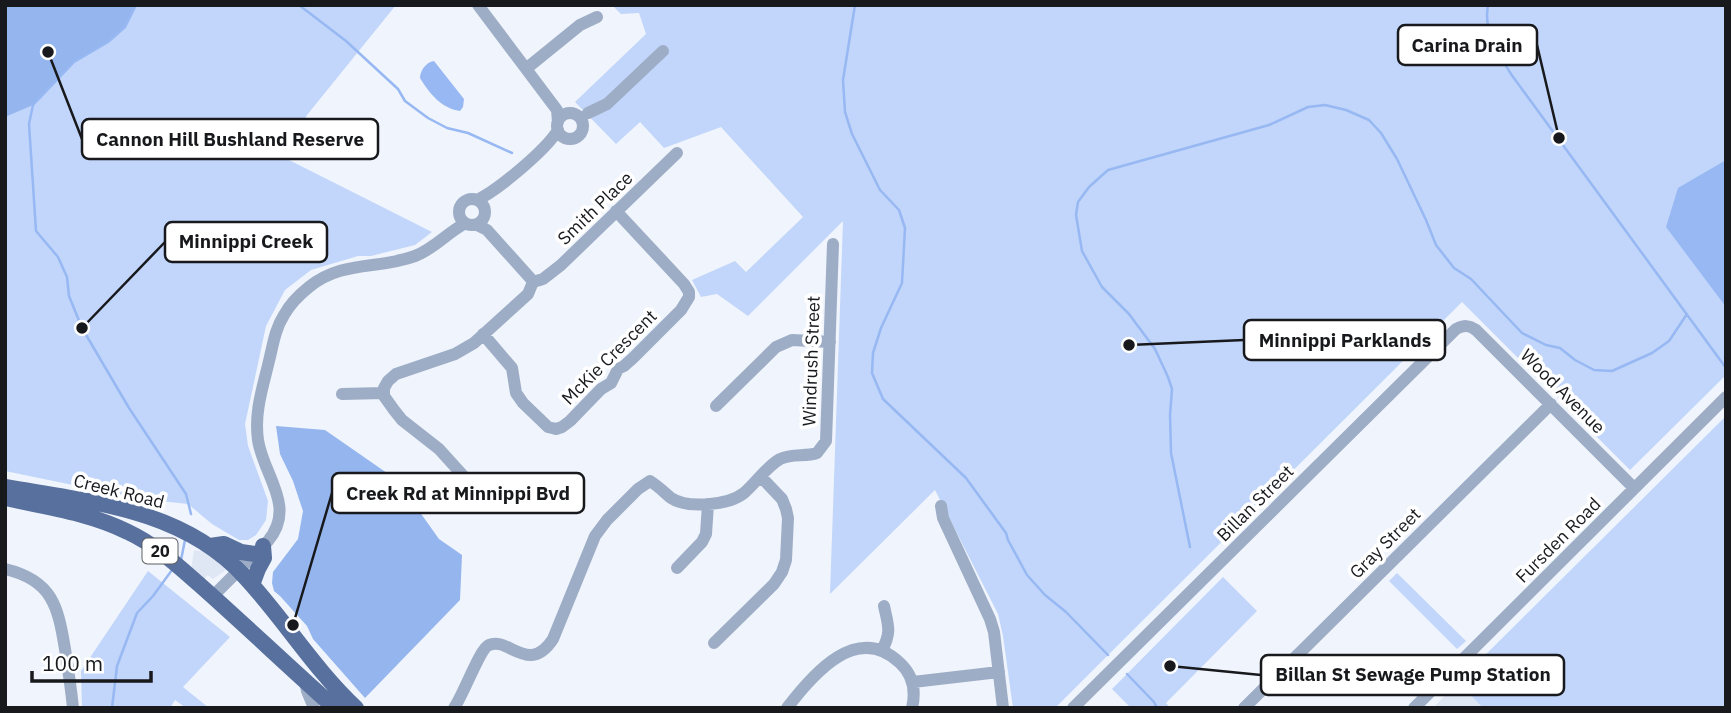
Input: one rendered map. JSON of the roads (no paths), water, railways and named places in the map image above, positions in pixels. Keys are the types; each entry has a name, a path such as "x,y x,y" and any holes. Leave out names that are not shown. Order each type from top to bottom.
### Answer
{"main road":[{"name":"Creek Road","path":"5,487 122,508 172,525 211,546 253,585 324,675 356,708"},
{"name":"Creek Road","path":"5,498 74,512 139,537 159,550 212,596 335,708"},
{"path":"120,528 124,520 122,508"},
{"path":"211,546 224,544 241,552 259,550 264,558 253,585"}],"street":[{"path":"212,596 259,550 277,527 280,510 278,496 259,443 257,411 275,337 282,317 294,300 324,276 354,266 418,255 427,250 478,214 551,142 561,123 527,68 478,5"},
{"path":"527,68 580,25 597,17"},
{"path":"588,113 607,103 663,51"},
{"name":"Smith Place","path":"384,393 388,381 396,374 455,354 474,343 528,294 533,282 543,279 561,265 677,153"},
{"name":"McKie Crescent","path":"483,334 512,368 516,393 523,403 548,426 556,429 570,421 601,389 611,383 618,369 681,310 689,297 684,284 616,211"},
{"path":"478,214 533,282"},
{"name":"Windrush Street","path":"708,504 733,500 779,460 791,455 817,453 826,441 833,244"},
{"name":"Wood Avenue","path":"1463,326 1476,330 1634,488"},
{"name":"Billan Street","path":"1073,708 1456,329 1463,326"},
{"path":"716,406 776,347 792,340 830,342"},
{"path":"342,394 384,393 387,402 402,420 439,449 477,491 479,502"},
{"name":"Fursden Road","path":"1414,708 1726,397"},
{"name":"Gray Street","path":"1244,708 1551,404"},
{"path":"714,643 774,584 786,560 786,509 782,499 761,477"},
{"path":"458,706 482,651 488,645 496,644 527,655 547,649 595,536 638,489 650,481 671,498 682,502 708,504 706,534 702,542 677,568"},
{"path":"941,506 943,518 994,632 1003,708"},
{"path":"5,569 29,578 41,586 53,600 60,618 73,708"},
{"path":"882,650 888,639 889,628 884,606"},
{"path":"787,708 822,668 853,649 866,648 882,650 905,668 913,682 912,708"},
{"path":"913,682 999,672"},
{"path":"305,681 312,705"}],"waterway":[{"path":"136,5 125,27 108,42 74,62 33,105 29,124 36,231 58,257 67,277 69,296 82,328 129,408 186,494 191,514"},
{"path":"299,5 346,41 398,89 405,101 428,118 512,153"},
{"path":"855,5 843,80 845,112 852,134 880,190 899,210 905,228 902,283 881,328 873,353 872,373 883,399 966,478 1006,533 1027,575 1108,655"},
{"path":"1488,5 1490,33 1511,74 1726,368"},
{"path":"1190,547 1171,453 1172,389 1168,377 1155,349 1129,314 1102,287 1082,251 1076,215 1078,202 1089,187 1108,170 1269,125 1308,107 1325,105 1346,110 1369,120 1381,133 1397,159 1436,245 1454,268 1471,279 1522,333 1546,345 1560,348 1594,370 1612,371 1652,353 1669,341 1687,314"},
{"path":"181,560 185,540"},
{"path":"112,708 117,666 137,613 172,570"},
{"path":"1127,674 1157,708"}],"place":[{"name":"Cannon Hill Bushland Reserve","path":"48,52"},
{"name":"Carina Drain","path":"1559,138"},
{"name":"Minnippi Creek","path":"82,328"},
{"name":"Minnippi Parklands","path":"1129,345"},
{"name":"Creek Rd at Minnippi Bvd","path":"293,625"},
{"name":"Billan St Sewage Pump Station","path":"1170,666"}]}
